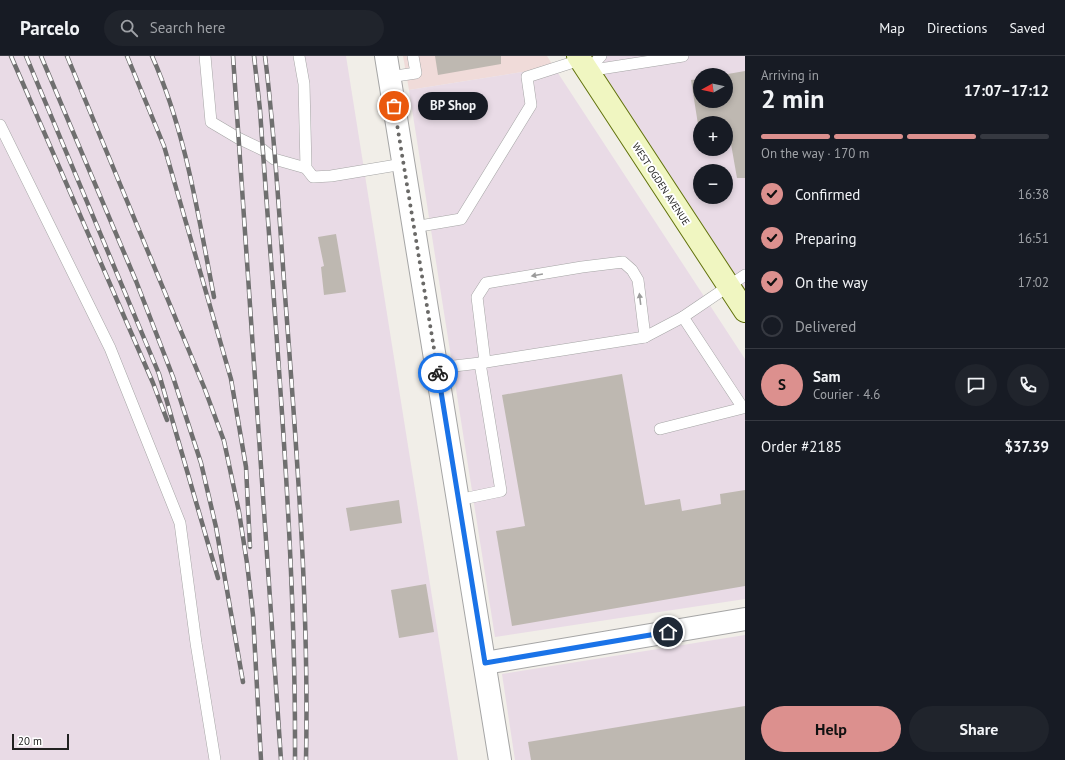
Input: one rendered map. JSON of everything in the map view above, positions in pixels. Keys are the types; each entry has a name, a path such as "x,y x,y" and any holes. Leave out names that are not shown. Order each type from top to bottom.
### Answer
{"main road":[{"name":"WEST OGDEN AVENUE","path":"587,61 737,280 745,311"}],"street":[{"path":"386,56 500,760"},
{"path":"485,663 745,619"}],"lane":[{"path":"205,56 211,122 238,138 263,150 274,159 306,168 313,177 331,176 403,164"},
{"path":"299,56 304,84 306,168"},
{"path":"389,77 416,73 413,56"},
{"path":"414,227 461,219 531,105 527,77 587,61 683,56"},
{"path":"0,125 110,348 180,523 196,643 215,760"},
{"path":"458,500 501,491 483,363 477,297 486,283 582,267 623,262 632,270 638,280 645,337"},
{"path":"437,368 483,363 645,337 683,317 737,280"},
{"path":"660,429 743,408 683,317"}],"shaded area":[{"path":"0,56 346,56 458,760 0,760"},
{"path":"403,56 547,56 554,67 409,90"},
{"path":"584,56 745,56 745,302"},
{"path":"554,67 745,359 745,599 495,637 409,90"},
{"path":"745,635 745,760 515,760 502,674"}],"building":[{"path":"435,56 501,56 501,64 438,75"},
{"path":"745,71 745,178 737,178 733,155 733,116 697,116 695,108 733,108 733,73"},
{"path":"691,80 693,80 693,93"},
{"path":"336,234 346,292 324,295 321,267 324,266 318,237"},
{"path":"622,374 645,505 680,499 682,511 721,504 720,494 745,490 745,586 512,626 496,531 525,526 502,395"},
{"path":"399,500 402,523 350,531 346,508"},
{"path":"426,584 434,632 399,638 391,590"},
{"path":"745,706 745,760 531,760 528,742"}],"railway":[{"path":"11,56 153,383 167,420"},
{"path":"26,56 159,374 218,578"},
{"path":"41,56 136,281 173,377 201,463 216,527 243,682"},
{"path":"67,56 204,387 224,441 239,512 247,563 253,615 261,760"},
{"path":"127,56 164,146 231,379 246,467 250,547"},
{"path":"152,56 174,114 190,174 214,297"},
{"path":"233,56 281,760"},
{"path":"254,56 260,110 284,435 292,597 295,760"},
{"path":"265,56 275,155 299,485 306,650 306,760"}],"way so far":[{"path":"394,106 438,373"}],"place":[{"name":"BP Shop","path":"394,106"}],"route":[{"path":"438,373 485,663 668,632"}]}
